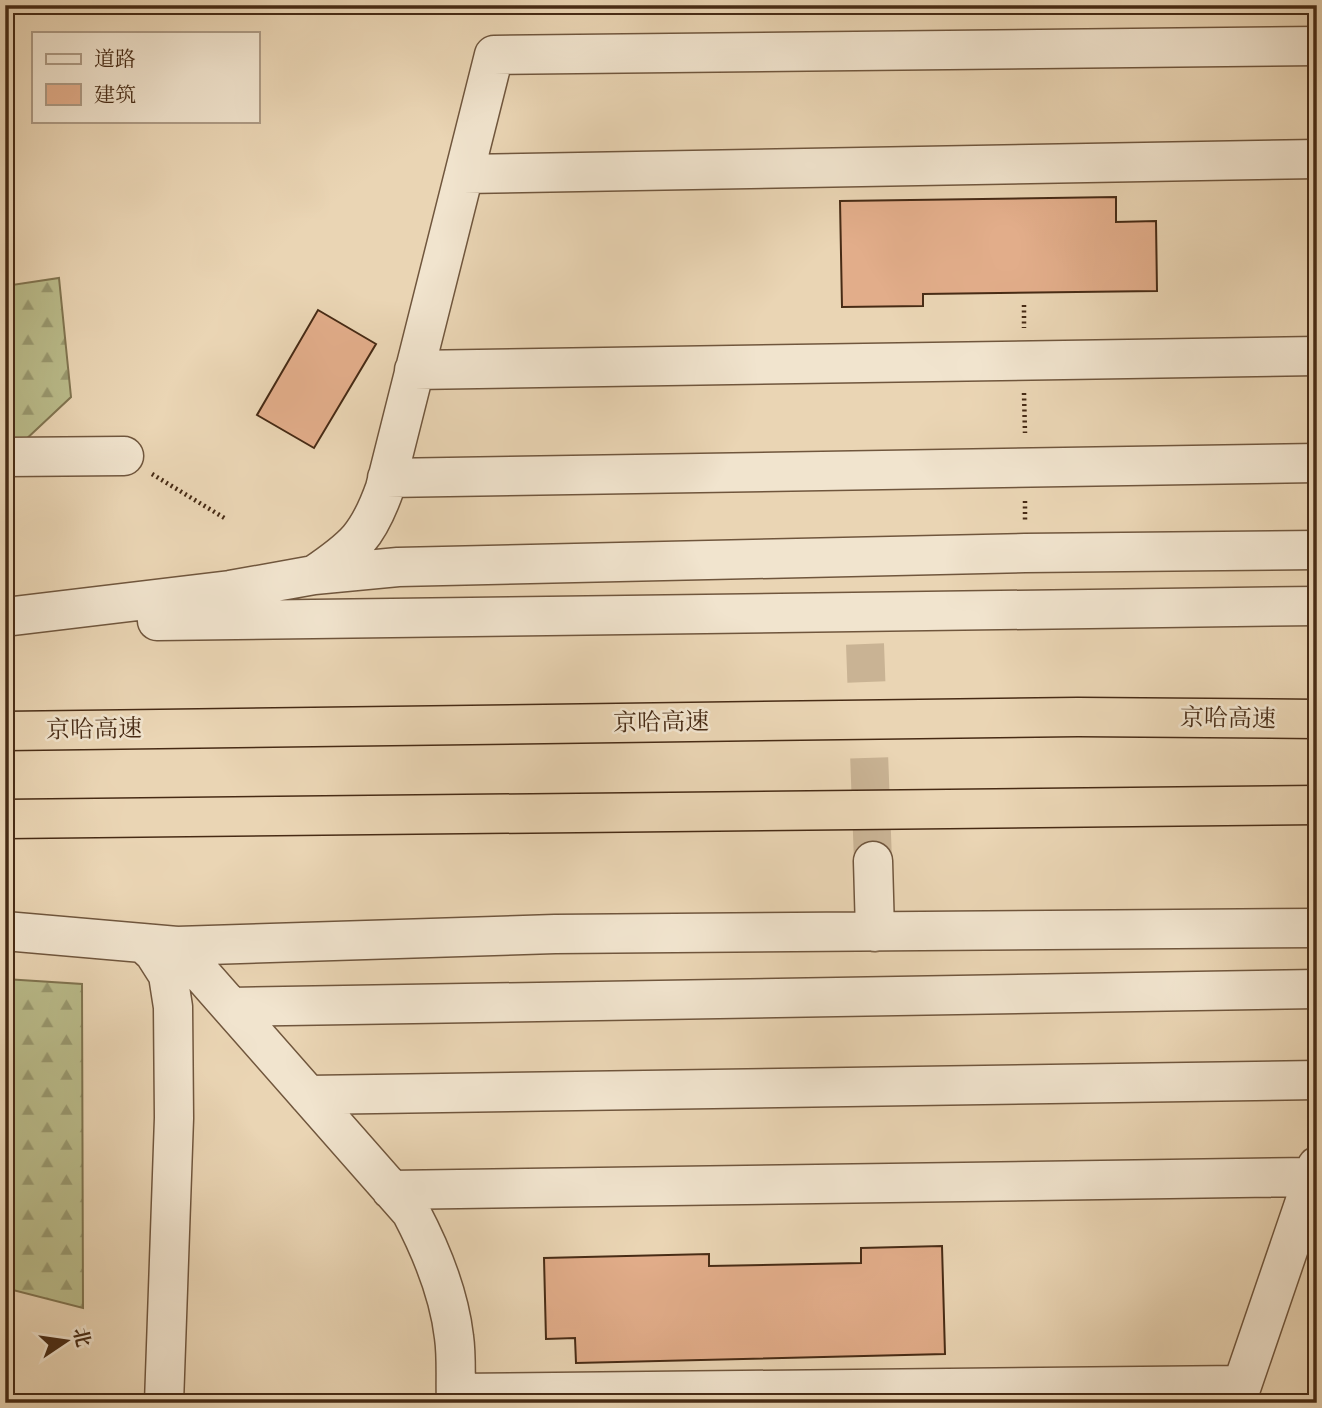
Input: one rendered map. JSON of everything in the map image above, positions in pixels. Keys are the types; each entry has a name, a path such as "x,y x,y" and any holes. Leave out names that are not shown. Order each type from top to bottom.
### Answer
{"highway":[{"name":"京哈高速","path":"5,731 1078,717 1317,719"},
{"path":"5,819 1317,805"}],"lane":[{"path":"314,575 345,552 370,526 387,478 494,55 1317,46"},
{"path":"464,174 1317,159"},
{"path":"414,370 1317,356"},
{"path":"5,457 124,456"},
{"path":"387,478 1317,463"},
{"path":"5,617 230,590 314,575 412,567 1025,553 1317,550"},
{"path":"5,626 127,621 865,628 1317,606"},
{"path":"873,862 875,932"},
{"path":"5,931 160,945 555,934 1317,928"},
{"path":"160,945 231,1007 391,1190 411,1212 423,1235 447,1299 455,1338 456,1398 1239,1394 1315,1171 391,1190"},
{"path":"160,945 154,953 168,975 173,1007 174,1118 164,1403"},
{"path":"231,1007 1317,989"},
{"path":"308,1095 1317,1080"}],"path":[{"path":"124,456 226,519"}],"green space":[{"path":"59,278 71,397 5,459 5,286"},
{"path":"5,979 82,984 83,1308 5,1288"}],"building":[{"path":"1116,197 1116,222 1156,221 1157,291 923,294 923,306 842,307 840,201"},
{"path":"318,310 376,344 314,448 257,415"},
{"path":"942,1246 945,1354 576,1363 575,1338 546,1339 544,1258 709,1254 709,1266 861,1263 861,1248"}],"tunnel":[{"path":"865,644 873,861"}]}
